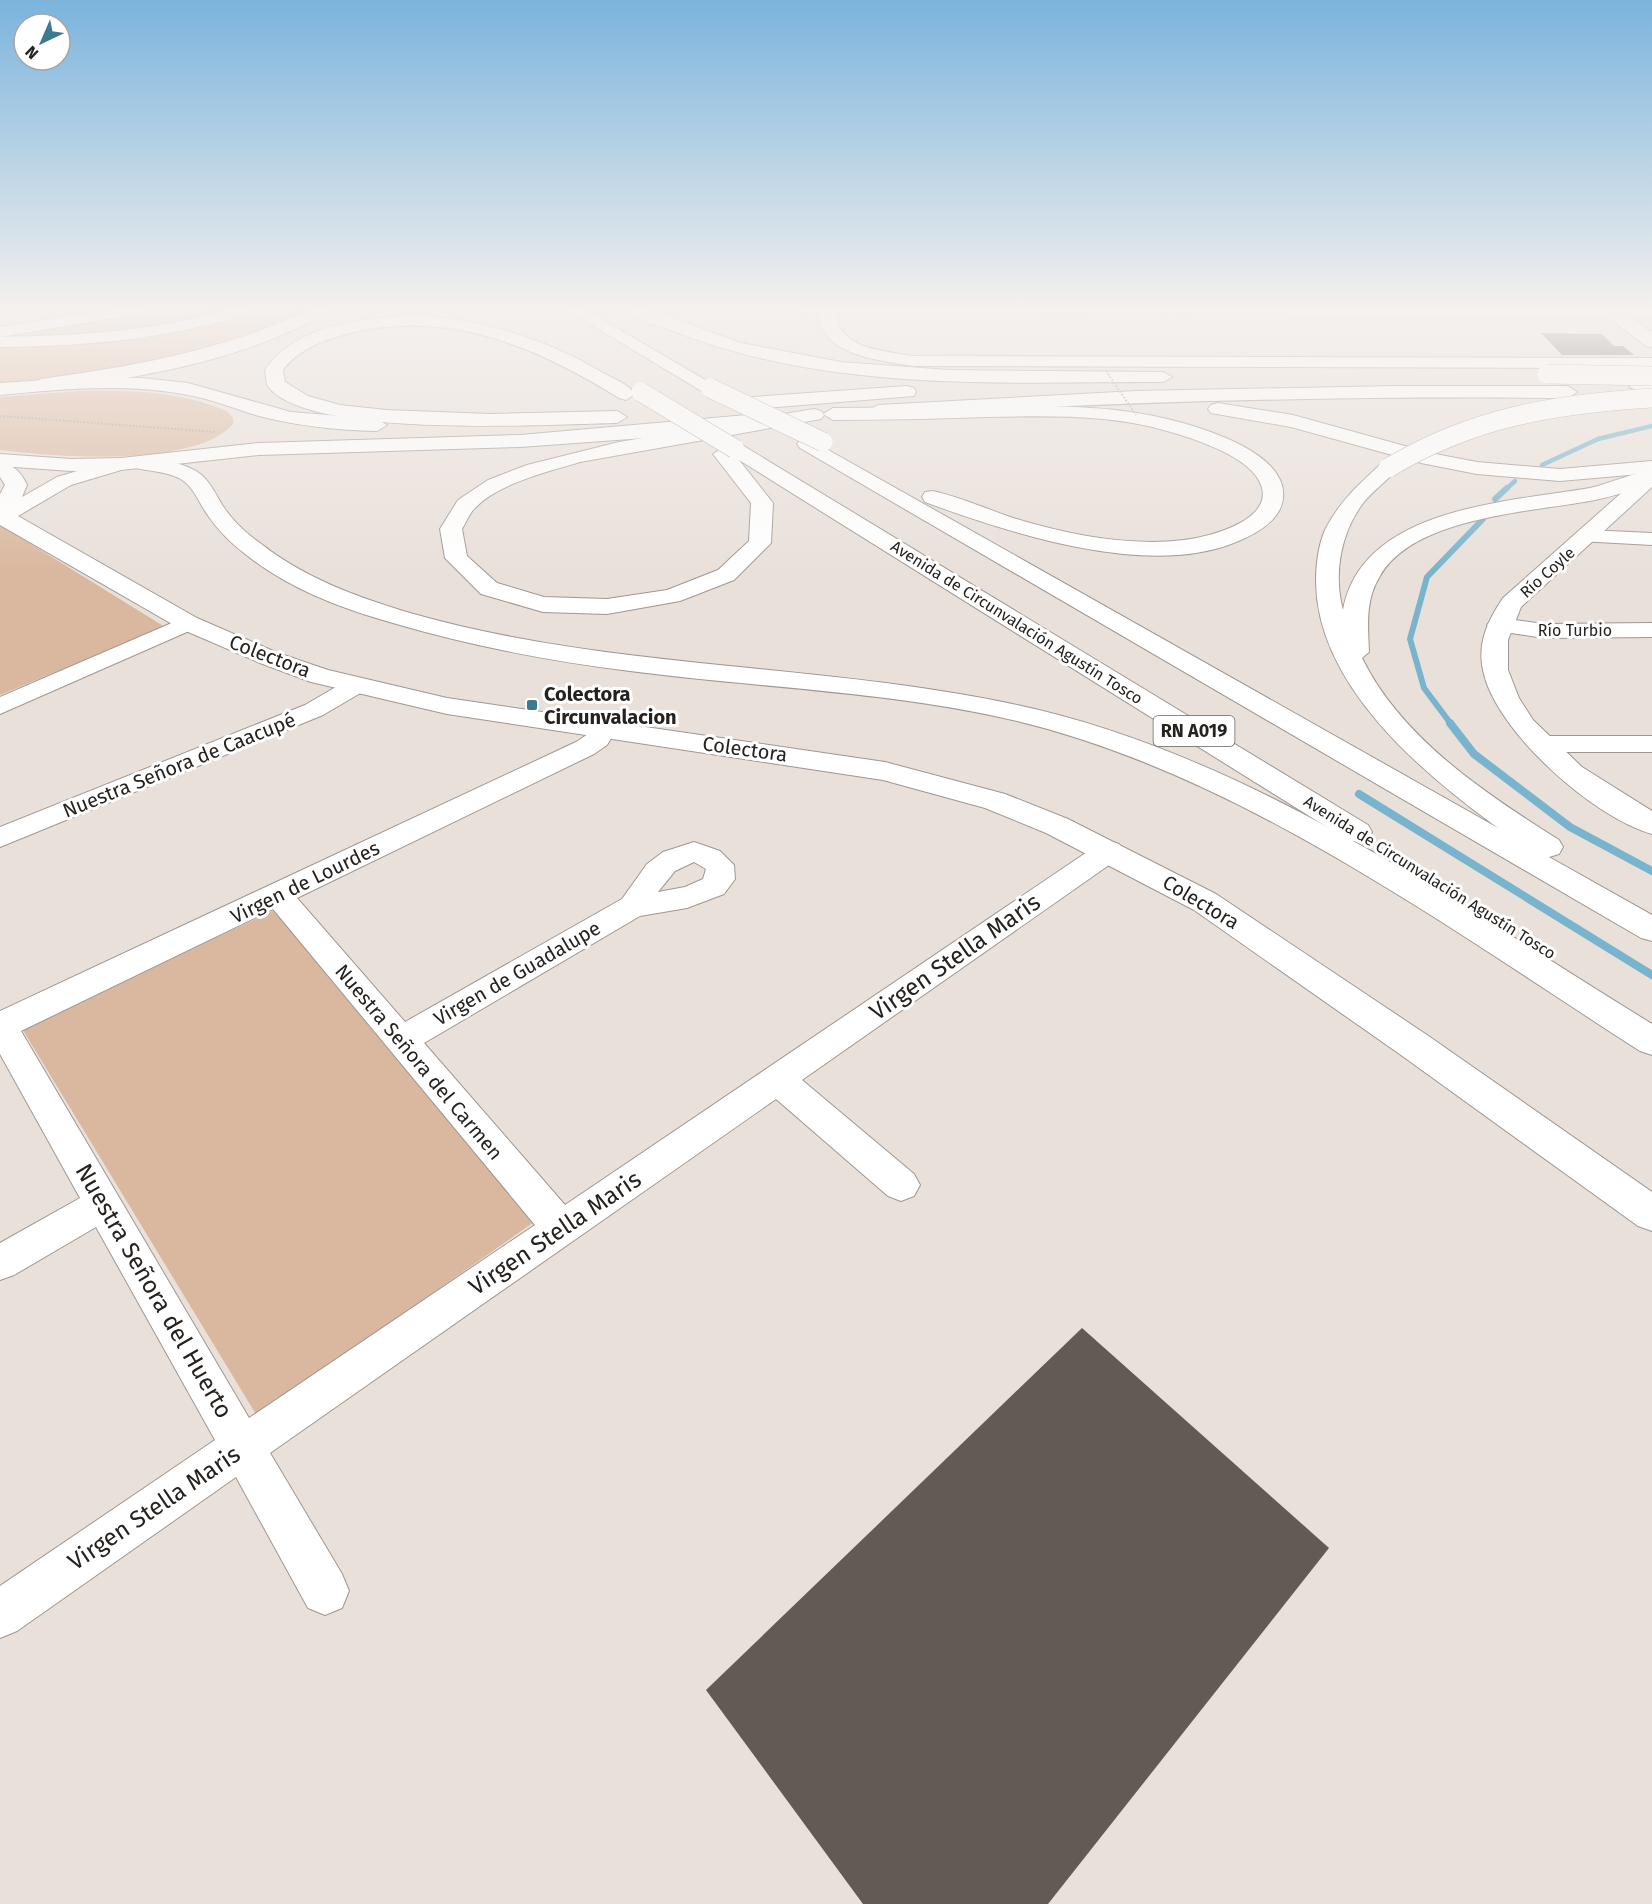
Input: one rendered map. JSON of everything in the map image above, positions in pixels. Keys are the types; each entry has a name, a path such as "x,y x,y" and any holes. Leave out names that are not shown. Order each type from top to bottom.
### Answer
{"main road":[{"path":"1,514 64,481 216,447 244,431 251,420 248,413 218,396"},
{"path":"219,396 295,419 357,425 493,423 618,417 710,397 736,396"},
{"path":"289,396 294,400 350,413 452,419 618,417"},
{"path":"640,396 687,420 727,450 761,497 767,516 766,530 759,547 747,561 732,572 698,589 626,605 575,607 517,598 488,587 460,566 454,554 450,531 465,507 489,488 525,472 590,454 823,415 1025,410 1101,415 1152,423 1215,441 1247,457 1272,484 1272,502 1268,512 1248,528 1214,541 1166,547 1097,543 1015,527 960,508 815,443"},
{"path":"710,397 795,404 937,396"},
{"path":"0,460 71,465 137,463 259,449 445,445 603,436 823,415 963,405 1154,396"},
{"name":"RN A019","path":"710,397 815,443 1652,930"},
{"path":"1652,398 1563,405 1498,419 1438,440 1388,468 1367,485 1338,521 1327,555 1328,597 1345,651 1368,688 1403,733 1459,785 1539,841 1652,909"},
{"path":"963,405 1194,406 1293,421 1418,456 1477,468 1560,475 1650,474"},
{"name":"Avenida de Circunvalación Agustín Tosco","path":"727,450 1652,1015"},
{"path":"137,463 164,467 192,477 227,526 263,557 289,573 354,602 404,619 460,634 585,660 865,689 958,702 1017,713 1128,745 1211,779 1285,816 1495,942 1652,1041"},
{"path":"0,468 12,476 16,485 1,514"},
{"path":"1368,688 1354,637 1355,606 1364,580 1395,548 1422,531 1476,512 1588,495 1650,474"},
{"name":"Río Coyle","path":"1542,744 1515,715 1502,694 1495,654 1495,640 1499,626 1512,603 1587,536 1650,474"},
{"name":"Colectora","path":"1,514 188,623 269,658 356,686 447,706 885,771 995,801 1110,851 1205,902 1652,1214"},
{"path":"1542,744 1583,779 1652,824"}],"street":[{"path":"1587,536 1652,539"},
{"path":"0,705 188,623"},
{"name":"Río Turbio","path":"1499,626 1544,631 1652,630"},
{"name":"Nuestra Señora de Caacupé","path":"0,838 314,710 356,686"},
{"name":"Virgen de Lourdes","path":"0,1026 585,747 598,739 604,729"},
{"path":"1542,744 1652,744"},
{"name":"Virgen Stella Maris","path":"0,1614 1110,851"},
{"name":"Nuestra Señora del Carmen","path":"278,895 561,1228"},
{"name":"Virgen de Guadalupe","path":"400,1041 633,906"},
{"name":"Nuestra Señora del Huerto","path":"0,1026 104,1203 325,1591"},
{"path":"778,1080 902,1185"},
{"path":"0,1263 104,1203"}],"path":[{"path":"1123,396 1136,415"}],"shaded area":[{"path":"174,396 211,405 228,412 233,418 233,424 214,438 188,448 157,453 88,456 0,450 0,397"},
{"path":"0,525 165,627 0,695"},
{"path":"275,910 537,1220 257,1416 21,1027"}],"building":[{"path":"1082,1328 1329,1548 1048,1904 863,1904 706,1690"}],"waterway":[{"path":"1542,465 1598,439 1652,426"},
{"path":"1505,490 1515,481"},
{"path":"1495,499 1507,488"},
{"path":"1451,724 1424,688 1410,639 1427,577 1483,519"},
{"path":"1450,723 1474,754 1570,827 1652,871"},
{"path":"1359,794 1652,975"}],"place":[{"name":"Colectora Circunvalacion","path":"532,705"}]}
